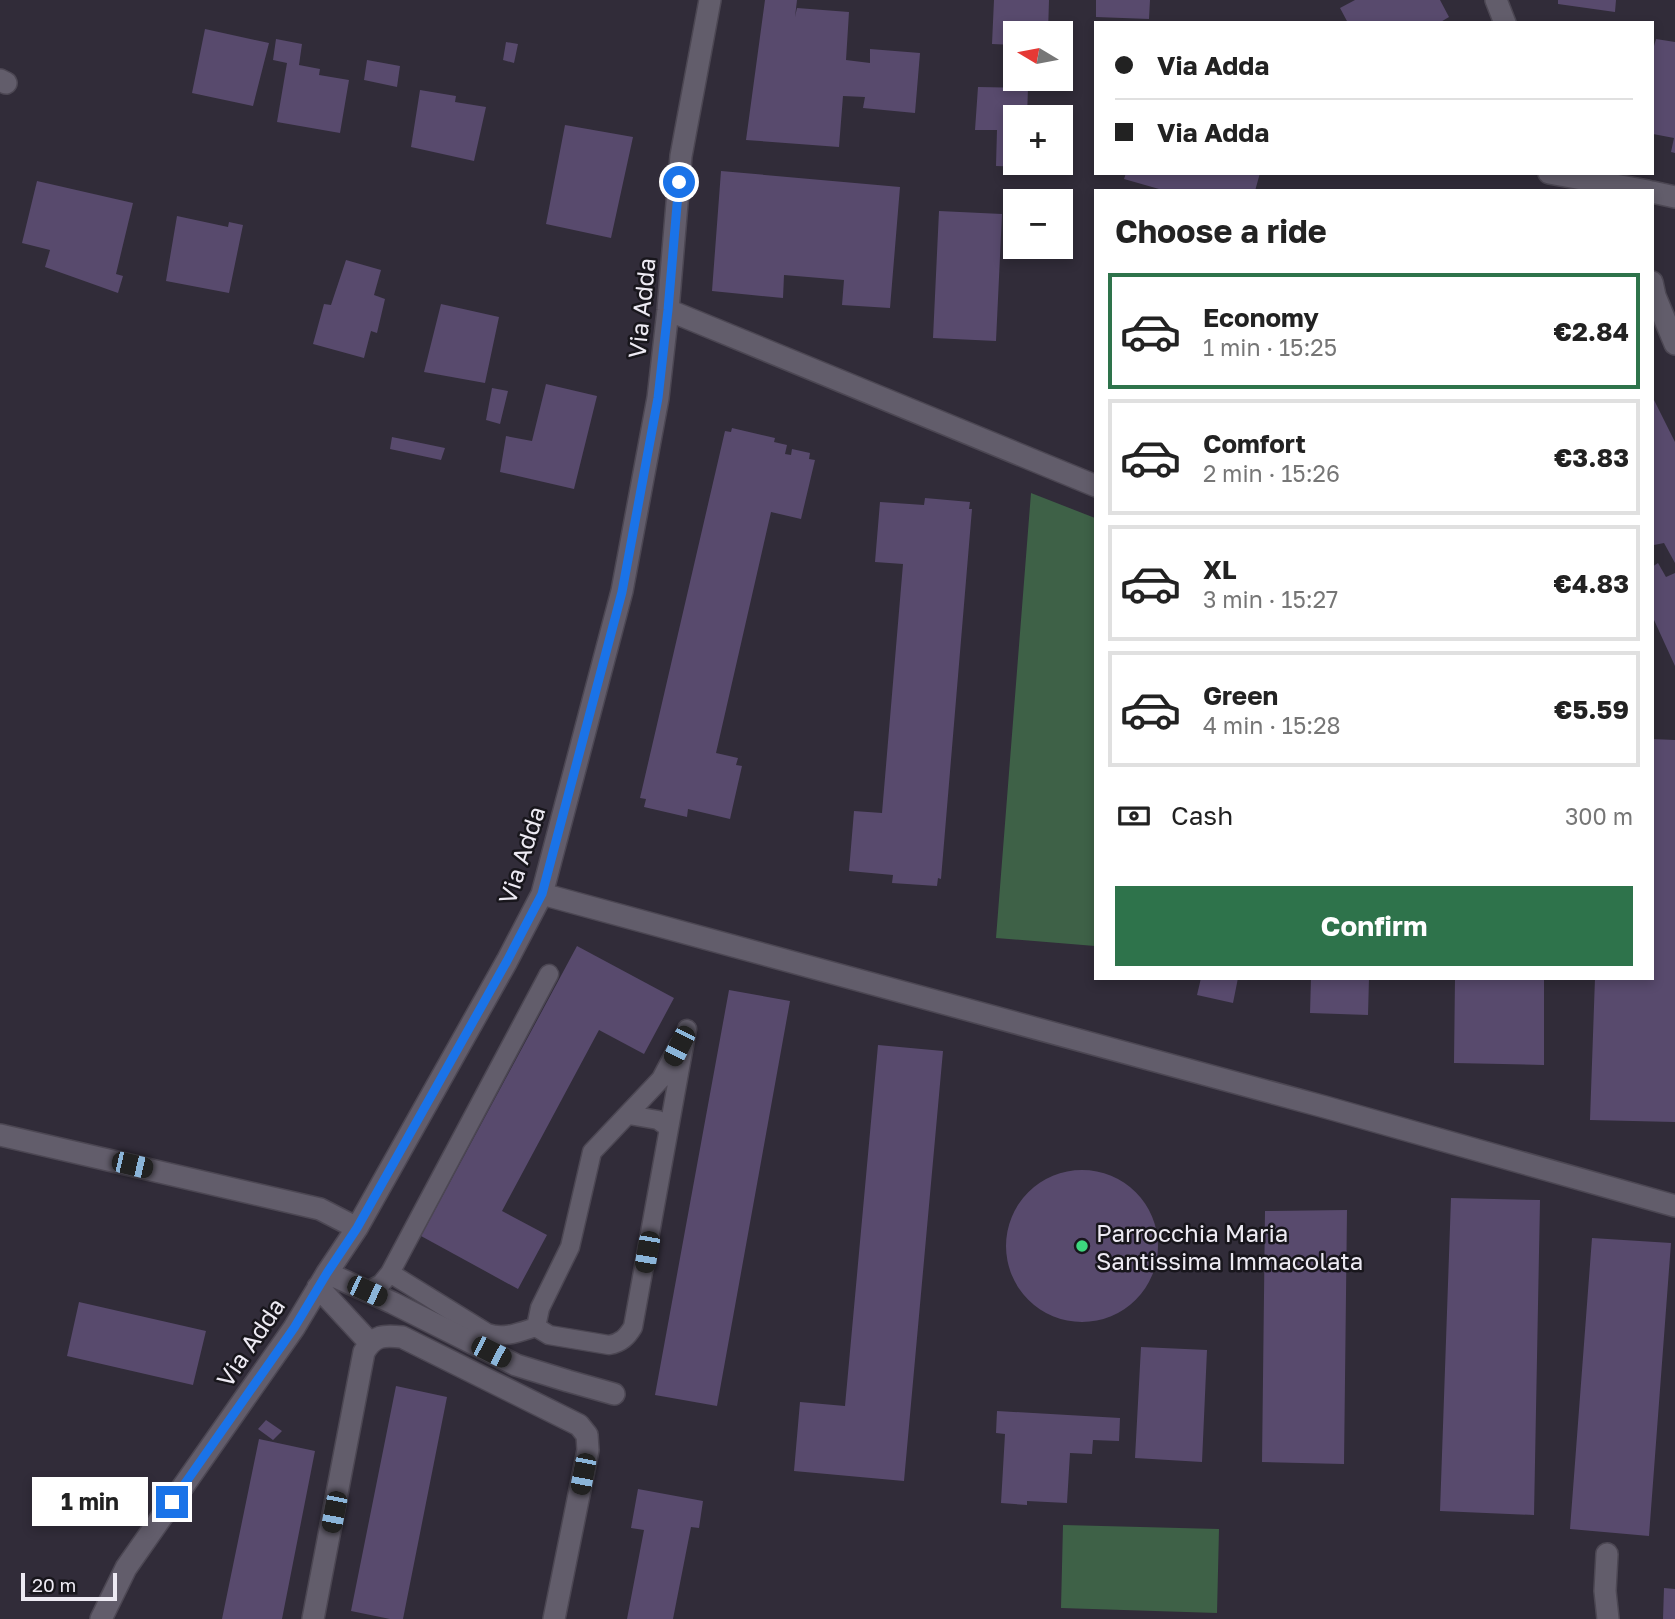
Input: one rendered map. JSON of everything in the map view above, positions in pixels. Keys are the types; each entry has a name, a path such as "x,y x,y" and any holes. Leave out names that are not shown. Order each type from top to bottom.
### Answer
{"street":[{"name":"Via Adda","path":"101,1619 126,1568 294,1328 357,1228 542,894 622,592 658,398 681,156 709,0"},
{"path":"1496,0 1504,21"},
{"path":"1560,175 1637,189"},
{"path":"1654,192 1675,197"},
{"path":"1654,291 1675,344"},
{"path":"668,310 1094,485"},
{"path":"542,894 1325,1107 1675,1206"},
{"path":"0,1135 320,1209 357,1228"},
{"path":"322,1280 367,1291 516,1365 614,1394"},
{"path":"322,1280 370,1343"},
{"path":"313,1619 364,1352 376,1338 391,1335 402,1336 579,1425 587,1435 588,1450 554,1619"},
{"path":"1607,1554 1605,1591 1608,1619"}],"lane":[{"path":"367,1291 381,1284 390,1273 550,974"},
{"path":"390,1273 496,1336 536,1328 550,1335 609,1345 618,1343 629,1335 633,1327 687,1029 661,1079 592,1152 570,1247 540,1308 536,1328"},
{"path":"629,1115 658,1120 669,1128"}],"green space":[{"path":"1031,493 1094,518 1094,946 996,938"},
{"path":"1063,1525 1219,1529 1217,1613 1061,1608"}],"building":[{"path":"765,0 797,0 795,17 797,8 849,12 846,60 870,63 870,49 920,53 915,113 863,108 865,97 843,96 839,147 746,140"},
{"path":"994,0 1049,0 1048,21 1003,21 1003,44 992,44"},
{"path":"1096,0 1150,0 1149,19 1096,17"},
{"path":"1355,0 1440,0 1449,17 1442,21 1347,21 1340,8"},
{"path":"1558,0 1616,0 1615,12 1558,4"},
{"path":"205,29 269,43 253,106 192,93"},
{"path":"276,39 302,44 299,65 320,69 319,75 349,80 340,133 277,122 287,63 273,60"},
{"path":"1656,39 1675,42 1675,153 1671,152 1674,138 1654,134"},
{"path":"506,42 518,44 514,63 503,60"},
{"path":"367,60 400,66 397,87 364,80"},
{"path":"978,87 1028,91 1027,105 1003,105 1003,166 996,166 997,130 975,130"},
{"path":"420,90 456,96 455,102 486,107 474,161 411,147"},
{"path":"565,125 633,137 611,238 546,224"},
{"path":"721,171 900,187 890,308 842,305 844,280 784,275 783,298 712,291"},
{"path":"1125,175 1259,175 1256,189 1159,189 1124,179"},
{"path":"37,181 133,203 116,274 123,276 118,293 45,267 50,250 22,243"},
{"path":"939,211 1002,214 996,341 933,338"},
{"path":"177,216 228,227 229,222 243,225 229,293 166,281"},
{"path":"346,260 381,270 374,295 385,299 377,333 371,331 364,358 313,344 324,304 331,305"},
{"path":"441,304 499,317 485,383 424,372"},
{"path":"546,384 597,396 574,489 500,472 506,436 532,441"},
{"path":"492,388 508,391 500,424 486,420"},
{"path":"1654,400 1675,442 1675,563 1664,543 1654,545"},
{"path":"732,428 775,438 774,442 787,445 785,454 791,455 792,449 810,453 809,459 815,460 801,519 771,512 716,753 738,758 736,765 742,766 730,819 688,809 687,817 644,807 646,799 640,798 725,431 731,432"},
{"path":"392,437 445,448 441,460 390,449"},
{"path":"925,498 970,502 969,509 972,509 941,879 938,878 937,886 892,883 893,875 849,871 854,811 882,813 903,564 875,562 880,502 924,505"},
{"path":"1658,563 1666,577 1675,573 1675,666 1654,620 1654,566"},
{"path":"1654,739 1675,740 1675,1122 1590,1120 1595,980 1654,980"},
{"path":"577,946 674,998 644,1054 599,1030 502,1211 547,1235 518,1289 421,1236"},
{"path":"1201,980 1238,980 1233,1003 1197,995"},
{"path":"1311,980 1369,980 1368,1015 1310,1013"},
{"path":"1455,980 1544,980 1544,1065 1454,1063"},
{"path":"729,990 790,1001 717,1406 655,1395"},
{"path":"878,1045 943,1051 904,1481 794,1471 800,1402 845,1406"},
{"name":"Parrocchia Maria Santissima Immacolata","path":"1082,1170 1111,1175 1136,1192 1153,1217 1158,1246 1153,1275 1136,1300 1111,1317 1082,1322 1053,1317 1028,1300 1011,1275 1006,1246 1011,1217 1028,1192 1053,1175"},
{"path":"1451,1198 1540,1200 1534,1515 1440,1511"},
{"path":"1347,1210 1344,1464 1262,1462 1265,1211"},
{"path":"1592,1238 1671,1243 1649,1536 1570,1529"},
{"path":"79,1302 206,1331 193,1385 67,1356"},
{"path":"1141,1347 1207,1350 1202,1462 1135,1458"},
{"path":"396,1386 447,1397 403,1619 351,1611"},
{"path":"997,1411 1120,1418 1119,1441 1093,1440 1092,1454 1070,1453 1067,1503 1001,1503 1005,1434 996,1433"},
{"path":"266,1420 282,1431 273,1440 258,1429"},
{"path":"259,1439 315,1451 282,1619 222,1619"},
{"path":"638,1489 703,1501 699,1528 691,1527 673,1619 627,1619 644,1530 631,1528"},
{"path":"1664,1588 1675,1589 1675,1619 1663,1619"}],"place":[{"name":"Parrocchia Maria Santissima Immacolata","path":"1082,1246"}],"route":[{"path":"172,1502 294,1328 357,1228 542,894 622,592 658,398 679,182"}]}
